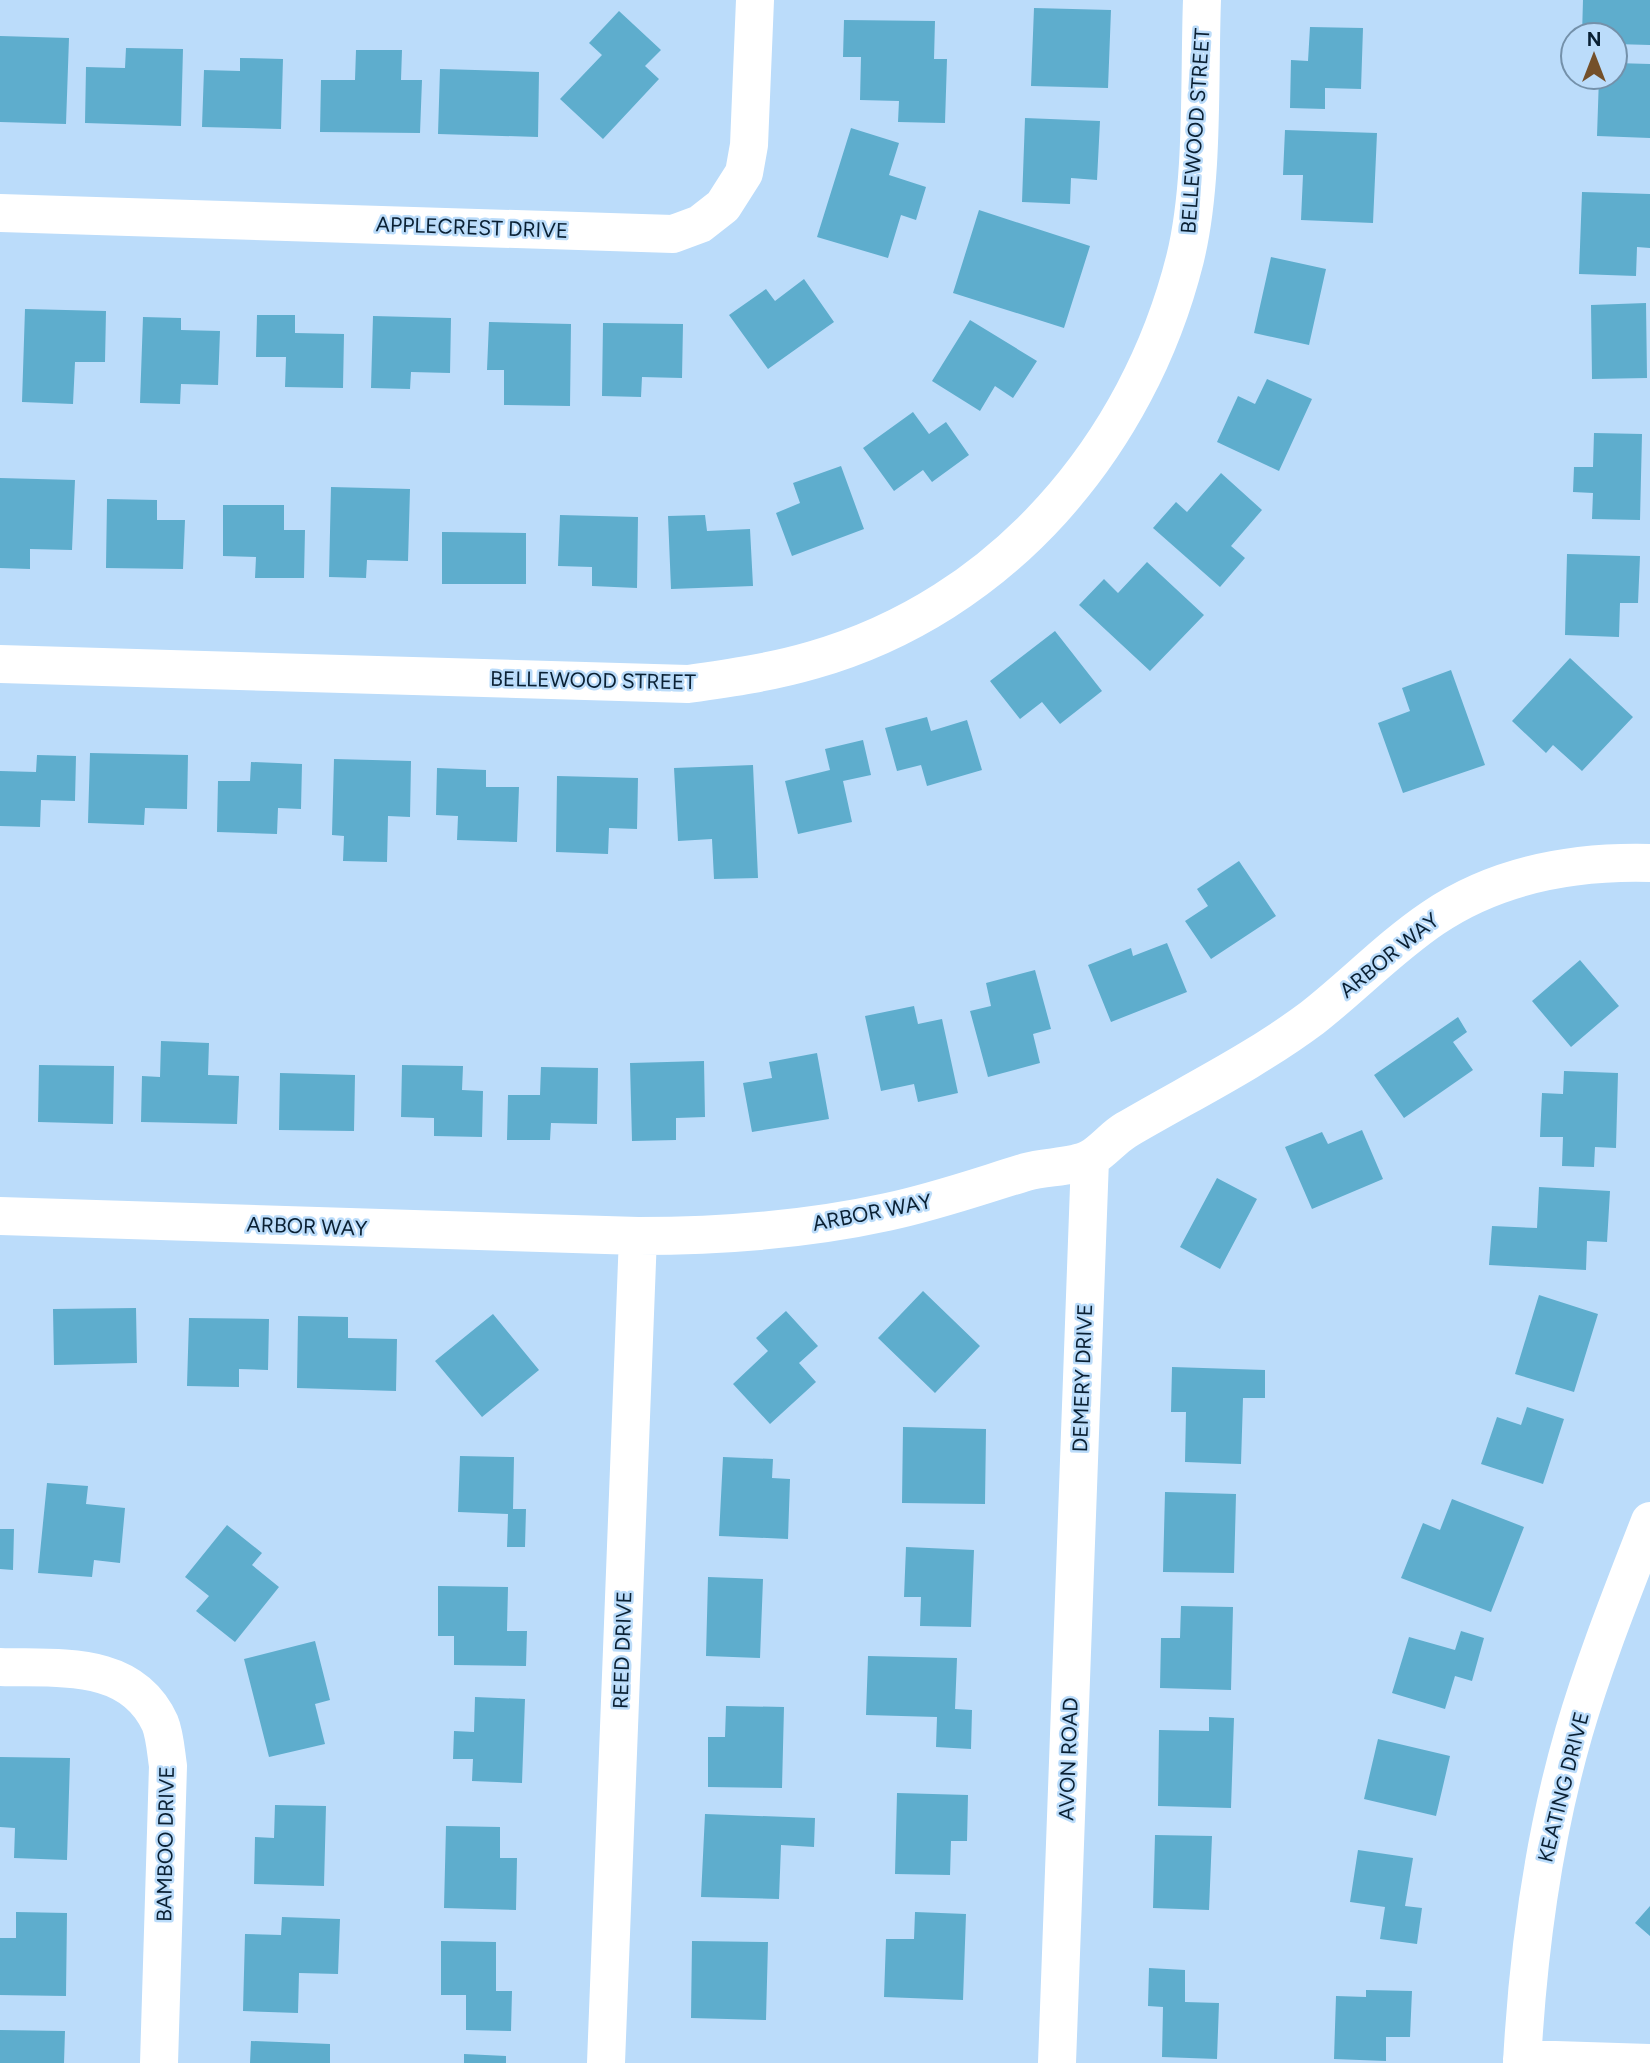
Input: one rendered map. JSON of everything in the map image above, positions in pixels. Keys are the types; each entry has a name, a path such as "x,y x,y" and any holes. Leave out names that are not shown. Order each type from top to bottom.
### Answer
{"street":[{"name":"APPLECREST DRIVE","path":"0,213 673,234 700,224 723,206 744,173 749,145 755,0"},
{"name":"BELLEWOOD STREET","path":"0,664 688,684 791,666 888,632 957,593 1018,545 1055,509 1104,448 1142,380 1163,332 1185,257 1194,206 1202,0"},
{"name":"ARBOR WAY","path":"0,1216 638,1237 705,1236 815,1225 888,1212 959,1194 1029,1171 1090,1159 1124,1131 1253,1059 1313,1017 1431,920 1454,905 1504,882 1555,867 1609,862 1650,863"},
{"name":"DEMERY DRIVE","path":"1074,1597 1090,1159"},
{"name":"REED DRIVE","path":"606,2063 638,1237"},
{"name":"KEATING DRIVE","path":"1522,2061 1530,1949 1551,1826 1574,1732 1609,1628 1650,1521"},
{"name":"AVON ROAD","path":"1057,2063 1074,1597"},
{"name":"BAMBOO DRIVE","path":"0,1667 96,1670 122,1681 145,1700 160,1724 168,1766 159,2063"},
{"path":"1522,2061 1650,2063"}],"building":[{"path":"1583,0 1650,0 1650,45 1629,44 1629,21 1582,21"},
{"path":"1034,8 1111,10 1108,88 1031,86"},
{"path":"619,11 661,50 645,66 659,79 603,139 560,99 602,55 589,43"},
{"path":"844,20 935,21 934,59 947,59 945,123 898,122 899,101 860,100 861,57 843,57"},
{"path":"1310,27 1363,28 1361,89 1325,88 1325,109 1290,108 1291,60 1308,61"},
{"path":"0,36 69,38 66,124 0,122"},
{"path":"126,48 183,49 181,126 85,123 86,67 125,68"},
{"path":"356,50 402,50 401,80 422,80 420,133 320,132 321,80 355,80"},
{"path":"240,58 283,59 281,129 202,127 204,70 240,71"},
{"path":"1629,63 1650,64 1650,138 1597,136 1599,91 1629,91"},
{"path":"440,69 539,72 538,137 438,134"},
{"path":"1025,118 1100,121 1097,180 1071,178 1070,204 1022,202"},
{"path":"851,128 899,143 889,175 926,187 916,220 901,215 888,258 817,237"},
{"path":"1285,130 1377,133 1373,223 1301,220 1303,175 1283,175"},
{"path":"1582,192 1650,194 1650,248 1637,247 1636,276 1579,274"},
{"path":"979,210 1090,246 1064,328 953,293"},
{"path":"1271,257 1326,269 1309,345 1254,333"},
{"path":"804,279 834,322 768,369 729,315 766,289 775,301"},
{"path":"1646,303 1647,378 1592,379 1591,305"},
{"path":"25,309 106,311 105,362 75,362 73,404 22,402"},
{"path":"257,315 295,315 295,333 344,334 343,388 285,387 286,357 256,357"},
{"path":"373,316 451,318 450,373 411,372 410,389 371,388"},
{"path":"143,317 181,318 181,330 220,331 218,385 181,384 180,404 140,403"},
{"path":"970,320 1037,361 1013,398 995,386 980,411 932,381"},
{"path":"489,322 571,324 570,406 504,405 504,370 487,370"},
{"path":"603,323 683,324 682,378 642,377 641,397 602,396"},
{"path":"1267,379 1312,399 1279,471 1217,442 1238,396 1255,404"},
{"path":"913,412 929,434 946,422 969,455 932,482 923,470 894,491 863,448"},
{"path":"1594,433 1642,434 1640,520 1592,519 1593,493 1573,492 1574,467 1593,467"},
{"path":"841,466 864,529 792,556 776,513 800,503 793,483"},
{"path":"1221,473 1262,510 1231,546 1245,558 1220,587 1153,528 1176,502 1187,512"},
{"path":"0,478 75,480 72,550 30,549 30,569 0,568"},
{"path":"331,487 410,489 408,561 367,560 366,578 329,577"},
{"path":"107,499 157,500 157,520 185,520 183,569 106,568"},
{"path":"223,505 284,505 284,530 305,530 304,578 255,578 256,557 223,556"},
{"path":"560,515 638,517 637,588 592,586 592,567 558,566"},
{"path":"705,515 707,531 750,529 753,586 671,589 668,516"},
{"path":"442,532 526,533 526,584 442,584"},
{"path":"1567,554 1640,556 1638,603 1620,603 1619,637 1565,635"},
{"path":"1147,562 1204,615 1150,671 1079,605 1104,579 1118,593"},
{"path":"1055,631 1102,691 1060,724 1042,702 1020,719 990,681"},
{"path":"1570,658 1633,717 1582,771 1553,745 1546,753 1512,721"},
{"path":"1451,670 1485,765 1403,793 1378,723 1410,711 1402,688"},
{"path":"927,717 931,731 967,720 982,770 927,786 921,765 897,771 885,728"},
{"path":"863,740 871,775 843,781 852,822 798,834 785,781 830,770 825,749"},
{"path":"90,753 188,755 187,809 145,808 144,825 88,823"},
{"path":"37,755 76,756 75,801 41,800 40,827 0,826 0,771 36,772"},
{"path":"334,759 411,761 410,817 388,816 387,862 343,861 344,836 332,835"},
{"path":"251,762 302,764 301,809 278,808 277,834 217,832 218,781 250,781"},
{"path":"753,765 758,878 714,879 712,839 678,841 674,768"},
{"path":"437,768 486,770 486,787 519,787 517,842 457,840 458,816 436,815"},
{"path":"557,776 638,778 637,829 609,828 608,854 556,852"},
{"path":"1239,861 1276,916 1211,959 1185,921 1208,906 1197,889"},
{"path":"1167,943 1187,992 1111,1022 1088,965 1131,948 1133,956"},
{"path":"1580,960 1619,1006 1571,1047 1532,1001"},
{"path":"1035,970 1051,1029 1033,1034 1040,1063 988,1077 970,1011 991,1006 986,983"},
{"path":"914,1006 918,1024 942,1019 958,1093 918,1102 914,1084 881,1091 865,1016"},
{"path":"1458,1017 1467,1032 1453,1042 1473,1070 1404,1118 1374,1075"},
{"path":"161,1041 209,1043 208,1075 239,1076 237,1124 141,1122 142,1076 160,1077"},
{"path":"817,1053 829,1119 752,1132 743,1083 772,1078 769,1062"},
{"path":"704,1061 705,1117 676,1118 676,1140 632,1141 630,1063"},
{"path":"39,1065 114,1066 113,1124 38,1122"},
{"path":"402,1065 463,1066 462,1090 483,1091 482,1137 434,1136 434,1118 401,1117"},
{"path":"541,1067 598,1068 597,1124 551,1123 550,1140 507,1140 508,1095 540,1095"},
{"path":"1564,1071 1618,1073 1616,1148 1595,1147 1594,1167 1562,1166 1563,1137 1540,1137 1542,1093 1563,1094"},
{"path":"280,1073 355,1075 354,1131 279,1130"},
{"path":"1362,1130 1383,1179 1312,1209 1285,1147 1322,1132 1328,1144"},
{"path":"1217,1178 1257,1199 1220,1269 1180,1247"},
{"path":"1539,1187 1610,1191 1607,1242 1587,1241 1586,1270 1489,1265 1492,1226 1537,1228"},
{"path":"923,1291 980,1346 935,1393 878,1338"},
{"path":"1539,1295 1598,1314 1574,1392 1515,1374"},
{"path":"136,1308 137,1363 54,1365 53,1309"},
{"path":"786,1311 818,1346 799,1363 816,1382 770,1424 733,1384 768,1351 756,1338"},
{"path":"493,1314 539,1370 482,1417 435,1361"},
{"path":"298,1316 348,1317 348,1338 397,1339 396,1391 297,1388"},
{"path":"189,1318 269,1319 268,1370 239,1369 239,1387 187,1386"},
{"path":"1172,1367 1265,1370 1265,1398 1243,1398 1241,1464 1185,1462 1186,1412 1171,1412"},
{"path":"1527,1407 1564,1419 1543,1484 1481,1464 1497,1417 1521,1425"},
{"path":"903,1427 986,1429 985,1504 902,1503"},
{"path":"460,1456 514,1457 513,1509 526,1509 525,1547 507,1547 508,1514 458,1512"},
{"path":"723,1457 773,1459 772,1478 790,1479 788,1539 719,1536"},
{"path":"47,1483 88,1486 86,1504 125,1508 120,1563 94,1560 92,1577 38,1573"},
{"path":"1165,1492 1236,1494 1234,1573 1163,1572"},
{"path":"1452,1499 1524,1527 1491,1612 1401,1578 1423,1523 1440,1530"},
{"path":"227,1525 262,1553 252,1565 279,1587 235,1642 196,1611 209,1596 185,1577"},
{"path":"0,1529 14,1529 13,1570 0,1569"},
{"path":"906,1547 974,1550 971,1627 920,1626 921,1597 904,1597"},
{"path":"708,1577 763,1579 760,1658 706,1656"},
{"path":"438,1586 508,1587 507,1631 527,1631 526,1666 454,1665 454,1636 438,1636"},
{"path":"1181,1606 1233,1607 1231,1690 1160,1688 1161,1638 1180,1638"},
{"path":"1461,1631 1484,1638 1472,1681 1455,1676 1445,1709 1392,1693 1409,1637 1455,1650"},
{"path":"315,1641 330,1700 315,1704 325,1744 269,1757 244,1659"},
{"path":"868,1656 957,1658 955,1709 972,1710 971,1749 936,1747 937,1717 866,1715"},
{"path":"475,1697 525,1699 522,1783 472,1781 473,1759 453,1759 454,1731 474,1732"},
{"path":"726,1706 784,1707 782,1788 708,1787 708,1737 725,1737"},
{"path":"1209,1717 1234,1718 1231,1808 1158,1806 1159,1730 1209,1731"},
{"path":"1378,1739 1450,1756 1436,1816 1364,1799"},
{"path":"0,1757 70,1758 67,1860 14,1858 15,1828 0,1827"},
{"path":"897,1793 968,1795 967,1841 951,1841 950,1875 895,1874"},
{"path":"275,1805 326,1806 324,1886 254,1884 255,1837 274,1838"},
{"path":"705,1814 815,1818 814,1847 781,1845 779,1899 701,1897"},
{"path":"446,1826 500,1827 500,1858 517,1858 516,1910 444,1908"},
{"path":"1155,1835 1212,1836 1209,1910 1153,1908"},
{"path":"1358,1850 1413,1858 1405,1906 1422,1908 1417,1944 1380,1939 1385,1907 1350,1902"},
{"path":"1650,1906 1650,1936 1635,1923"},
{"path":"16,1912 67,1913 66,1996 0,1995 0,1938 16,1938"},
{"path":"915,1912 966,1914 963,2000 884,1997 886,1939 914,1939"},
{"path":"282,1917 340,1919 338,1974 299,1973 298,2013 243,2011 245,1934 281,1935"},
{"path":"441,1941 496,1942 496,1991 512,1991 511,2031 466,2030 466,1995 441,1995"},
{"path":"692,1941 768,1942 766,2020 691,2018"},
{"path":"1149,1968 1185,1970 1185,2002 1219,2003 1217,2059 1162,2057 1163,2007 1148,2006"},
{"path":"1366,1990 1412,1991 1410,2037 1386,2037 1386,2061 1334,2059 1336,1996 1366,1997"},
{"path":"0,2030 65,2031 64,2063 0,2063"},
{"path":"251,2041 330,2044 330,2063 250,2063"},
{"path":"464,2054 506,2056 506,2063 464,2063"}]}
